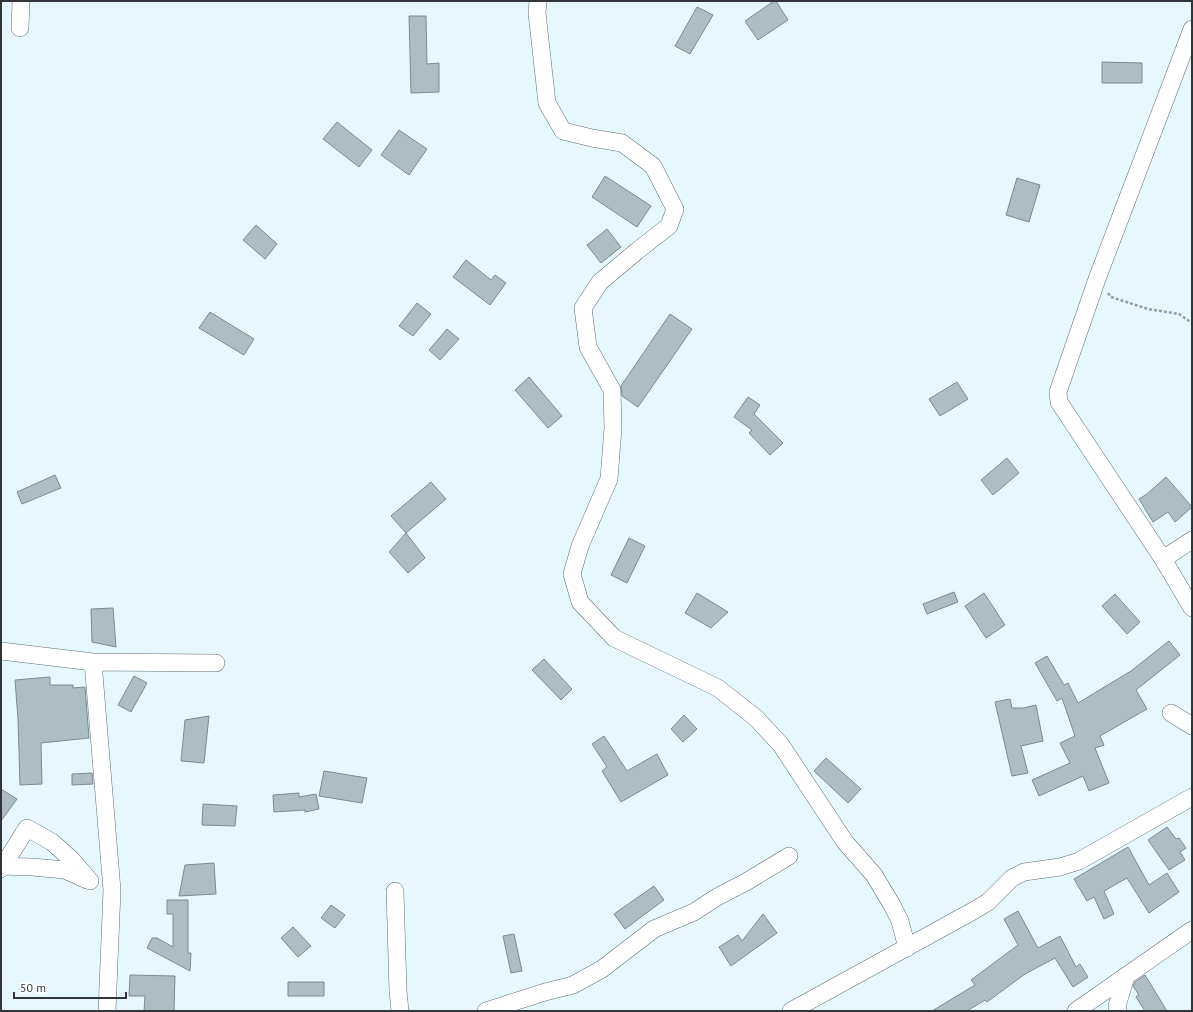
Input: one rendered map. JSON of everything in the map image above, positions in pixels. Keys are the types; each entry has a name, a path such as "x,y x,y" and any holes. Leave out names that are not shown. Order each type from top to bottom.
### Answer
{"street":[{"path":"20,28 21,1"},
{"path":"538,1 537,13 548,103 563,131 622,143 653,166 675,209 669,226 637,250 600,282 583,308 588,347 612,390 613,428 609,479 580,546 572,574 580,602 614,638 718,688 756,718 781,745 845,842 874,875 900,921 907,948"},
{"path":"1192,29 1097,279 1060,381 1058,392 1059,402 1163,559 1192,608"},
{"path":"1163,559 1192,540"},
{"path":"1,651 93,662 216,663"},
{"path":"93,662 112,890 107,1011"},
{"path":"1171,713 1192,726"},
{"path":"791,1011 988,902 1012,878 1024,872 1060,867 1079,861 1192,797"},
{"path":"1,867 27,828 52,842 72,860 90,881"},
{"path":"486,1011 545,992 573,985 602,969 654,929 694,912 717,897 746,882 789,856"},
{"path":"1,867 32,867 65,870 112,890"},
{"path":"395,891 400,1011"},
{"path":"1076,1011 1192,930"},
{"path":"1118,1011 1117,1006 1126,976"}],"path":[{"path":"1097,279 1111,297 1148,309 1179,314 1192,323"}],"building":[{"path":"776,1 788,20 758,40 745,21"},
{"path":"697,7 713,15 690,54 675,46"},
{"path":"409,16 426,16 427,64 439,63 439,92 411,93"},
{"path":"1102,62 1142,63 1142,83 1102,83"},
{"path":"337,122 372,150 359,167 323,139"},
{"path":"399,130 427,149 409,175 381,155"},
{"path":"605,176 651,206 637,227 592,197"},
{"path":"1017,178 1040,185 1029,222 1006,215"},
{"path":"256,225 277,244 265,259 243,240"},
{"path":"607,229 621,247 601,263 587,245"},
{"path":"466,260 491,280 495,275 506,283 490,305 453,277"},
{"path":"417,303 431,314 413,336 399,326"},
{"path":"210,312 254,339 244,355 199,328"},
{"path":"670,314 692,329 638,407 622,396 621,386"},
{"path":"447,329 459,339 440,360 429,350"},
{"path":"529,377 562,416 548,428 515,390"},
{"path":"957,382 968,399 940,416 929,399"},
{"path":"748,397 760,405 754,414 783,443 770,455 749,433 752,430 734,417"},
{"path":"1007,458 1019,473 993,495 981,480"},
{"path":"55,475 61,488 22,504 17,492"},
{"path":"1166,477 1192,507 1175,522 1168,512 1153,522 1139,499"},
{"path":"431,482 446,499 406,533 391,516"},
{"path":"406,533 425,558 408,573 389,552"},
{"path":"629,538 645,546 627,583 611,575"},
{"path":"954,592 958,602 927,614 923,604"},
{"path":"697,593 728,612 711,628 685,613"},
{"path":"984,593 1005,625 986,638 965,606"},
{"path":"1115,594 1140,622 1127,634 1102,606"},
{"path":"113,608 116,647 92,642 91,609"},
{"path":"1169,641 1180,655 1136,690 1147,709 1100,736 1104,745 1095,748 1109,783 1089,791 1083,776 1039,796 1032,780 1070,763 1060,743 1075,736 1062,698 1057,701 1035,663 1047,656 1064,685 1068,683 1078,703 1131,671"},
{"path":"544,659 572,689 561,700 532,670"},
{"path":"134,676 147,683 131,712 118,705"},
{"path":"50,677 50,685 73,685 73,688 85,687 89,738 41,743 42,784 20,785 15,680"},
{"path":"1010,699 1012,708 1023,708 1036,705 1043,741 1021,746 1028,773 1012,776 995,702"},
{"path":"684,715 697,729 683,742 671,729"},
{"path":"209,716 204,763 181,761 185,720"},
{"path":"604,736 627,771 657,754 668,775 621,802 602,771 607,767 592,744"},
{"path":"826,758 861,789 848,803 814,771"},
{"path":"324,771 367,778 362,803 319,796"},
{"path":"92,773 93,784 72,785 72,774"},
{"path":"1,789 17,799 1,821"},
{"path":"299,793 299,797 316,794 319,809 305,812 305,810 274,812 273,795"},
{"path":"203,804 237,806 235,826 202,825"},
{"path":"1167,827 1176,839 1179,838 1186,848 1180,852 1185,860 1169,870 1148,840"},
{"path":"1128,847 1149,885 1167,873 1179,892 1149,913 1127,878 1104,891 1114,914 1104,919 1094,897 1087,901 1074,879"},
{"path":"214,863 216,894 179,896 185,865"},
{"path":"654,886 664,900 625,929 614,914"},
{"path":"167,900 188,900 188,953 191,953 190,971 147,948 152,938 157,938 173,947 173,914 167,914"},
{"path":"331,905 345,915 335,928 321,918"},
{"path":"1018,911 1038,948 1060,936 1076,967 1080,964 1088,977 1073,987 1055,958 1025,974 987,1002 985,1000 967,1011 932,1011 975,985 971,980 1018,945 1004,919"},
{"path":"763,914 777,933 731,966 719,947 738,935 742,941"},
{"path":"293,927 311,946 298,957 281,938"},
{"path":"514,934 522,971 511,973 503,936"},
{"path":"130,975 175,976 174,1011 144,1011 145,996 129,996"},
{"path":"1145,975 1167,1011 1145,1011 1136,997 1139,995 1133,986 1135,982"},
{"path":"288,982 324,982 324,996 288,996"}]}
